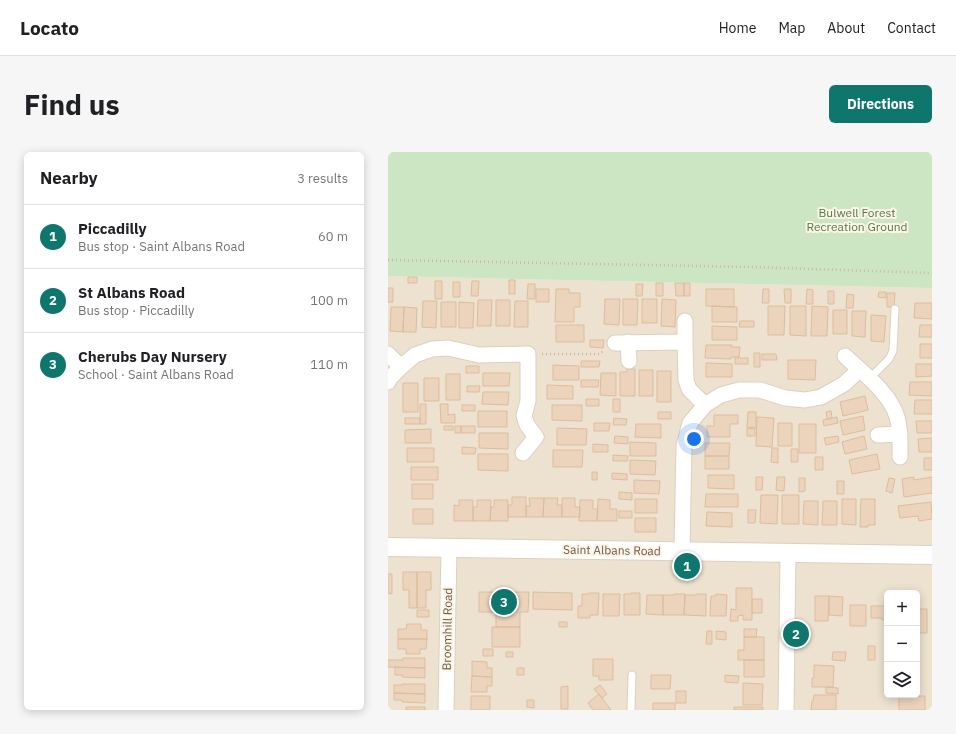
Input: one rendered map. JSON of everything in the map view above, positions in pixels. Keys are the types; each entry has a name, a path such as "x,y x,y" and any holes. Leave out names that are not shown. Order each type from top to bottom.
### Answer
{"street":[{"path":"685,321 686,380 689,389 705,405"},
{"path":"629,360 622,343 685,342"},
{"path":"388,382 401,367 415,355 432,349 448,348 479,355 528,354 528,401 524,416 527,425 536,437 523,452"},
{"path":"388,354 401,367"},
{"path":"845,356 887,398 893,408 897,418 900,434 900,457"},
{"path":"682,551 684,446 690,423 705,405 721,395 739,390 760,390 785,398 805,400 821,397 864,374"},
{"path":"878,435 900,434"},
{"name":"Saint Albans Road","path":"388,547 932,555"},
{"name":"Broomhill Road","path":"446,710 449,548"},
{"path":"786,710 788,553"}],"lane":[{"path":"864,374 889,359 893,351 895,309"},
{"path":"631,710 632,675"}],"path":[{"path":"388,260 743,267 932,273"},
{"path":"528,354 600,354 622,343"}],"shaded area":[{"path":"388,276 932,288 932,710 388,710"}],"green space":[{"name":"Bulwell Forest Recreation Ground","path":"388,152 932,152 932,288 388,276"}],"building":[{"path":"408,277 417,277 417,283 408,283"},
{"path":"509,280 515,280 515,294 509,294"},
{"path":"435,281 442,281 442,299 435,299"},
{"path":"472,281 479,281 478,296 471,296"},
{"path":"453,282 460,282 460,297 453,297"},
{"path":"656,283 663,283 663,296 656,296"},
{"path":"675,283 684,283 684,296 676,296"},
{"path":"684,283 690,283 690,296 684,296"},
{"path":"528,284 535,284 535,299 527,299"},
{"path":"636,284 643,284 642,296 636,296"},
{"path":"388,288 393,288 393,302 388,302"},
{"path":"536,289 549,289 549,302 536,302"},
{"path":"556,289 569,289 569,293 580,293 580,307 574,307 574,322 555,322"},
{"path":"706,289 734,289 734,307 706,306"},
{"path":"763,289 769,289 769,303 762,303"},
{"path":"784,289 791,289 791,303 785,303"},
{"path":"807,289 813,290 813,304 806,304"},
{"path":"828,291 834,291 834,304 828,304"},
{"path":"879,292 886,292 886,298 878,297"},
{"path":"887,293 895,293 894,307 887,307"},
{"path":"847,294 854,295 853,308 846,308"},
{"path":"605,299 620,299 619,325 604,324"},
{"path":"623,299 638,299 637,325 623,325"},
{"path":"642,299 657,299 657,323 642,323"},
{"path":"662,299 676,300 675,327 661,326"},
{"path":"478,300 492,300 491,326 477,326"},
{"path":"496,300 510,300 510,326 496,326"},
{"path":"423,301 437,301 436,328 422,327"},
{"path":"515,301 528,301 528,327 514,327"},
{"path":"441,302 456,302 456,327 441,327"},
{"path":"459,302 474,303 473,328 459,328"},
{"path":"915,303 932,303 932,319 914,318"},
{"path":"712,306 737,307 737,322 712,322"},
{"path":"768,306 785,306 784,335 768,335"},
{"path":"790,306 806,306 806,336 790,335"},
{"path":"812,306 828,307 827,336 811,336"},
{"path":"391,307 404,307 403,332 390,331"},
{"path":"404,307 417,308 416,332 403,332"},
{"path":"833,310 847,310 847,334 833,334"},
{"path":"852,311 866,311 865,337 852,336"},
{"path":"871,315 886,316 884,342 871,341"},
{"path":"740,321 754,321 754,327 739,327"},
{"path":"556,325 584,325 584,342 556,342"},
{"path":"920,325 932,325 932,337 919,337"},
{"path":"712,326 737,327 737,340 712,340"},
{"path":"590,340 604,340 603,348 590,347"},
{"path":"920,344 932,344 932,358 920,358"},
{"path":"706,345 732,345 731,347 740,347 739,357 731,357 731,359 705,358"},
{"path":"754,353 760,353 760,367 754,367"},
{"path":"762,354 776,354 777,360 762,360"},
{"path":"735,358 748,358 748,364 735,364"},
{"path":"788,360 816,360 815,380 788,379"},
{"path":"581,361 600,361 599,367 581,367"},
{"path":"706,363 732,364 732,377 706,377"},
{"path":"916,364 932,364 932,376 916,377"},
{"path":"553,365 579,366 579,380 553,380"},
{"path":"466,366 479,366 479,373 466,373"},
{"path":"627,369 635,369 635,396 620,396 620,372 627,372"},
{"path":"639,370 653,370 653,396 639,396"},
{"path":"657,371 671,371 671,402 657,402"},
{"path":"483,373 510,373 509,386 483,386"},
{"path":"601,373 616,373 616,396 600,395"},
{"path":"446,374 460,374 460,400 446,400"},
{"path":"424,378 439,378 439,401 424,401"},
{"path":"581,380 599,380 598,387 581,387"},
{"path":"910,382 932,382 932,396 909,395"},
{"path":"403,383 418,383 418,412 403,412"},
{"path":"547,385 573,386 573,399 547,399"},
{"path":"467,386 480,386 479,392 467,392"},
{"path":"483,392 509,392 508,405 482,404"},
{"path":"865,396 868,410 843,416 840,402"},
{"path":"586,399 599,399 599,406 586,406"},
{"path":"613,399 620,399 620,412 613,412"},
{"path":"915,400 932,400 932,414 914,414"},
{"path":"420,404 426,404 426,424 420,424"},
{"path":"440,404 448,404 448,415 455,414 455,423 441,423"},
{"path":"462,405 475,405 475,411 462,411"},
{"path":"552,405 582,405 582,421 552,420"},
{"path":"478,411 507,411 507,427 478,427"},
{"path":"831,411 832,418 827,419 826,412"},
{"path":"658,412 671,412 671,419 658,419"},
{"path":"748,412 756,412 756,428 747,427"},
{"path":"714,415 738,415 738,424 730,424 730,437 707,437 707,426 714,426"},
{"path":"863,416 865,430 843,435 840,421"},
{"path":"757,417 774,418 772,447 756,446"},
{"path":"837,417 838,423 824,426 823,420"},
{"path":"405,418 420,418 420,424 405,424"},
{"path":"614,418 627,419 626,425 613,425"},
{"path":"916,421 932,421 932,433 917,433"},
{"path":"594,423 610,423 609,431 594,431"},
{"path":"778,423 792,423 792,446 778,446"},
{"path":"636,424 661,424 661,438 635,437"},
{"path":"799,424 816,424 816,453 799,453"},
{"path":"444,426 453,426 453,430 444,430"},
{"path":"455,426 461,426 461,433 455,433"},
{"path":"461,426 475,426 475,433 461,433"},
{"path":"557,428 587,429 586,445 557,445"},
{"path":"747,428 755,429 755,436 747,436"},
{"path":"431,429 431,443 405,443 405,430"},
{"path":"479,433 508,433 508,449 479,448"},
{"path":"615,436 628,437 628,444 614,443"},
{"path":"838,436 839,442 826,445 824,438"},
{"path":"864,436 867,449 845,454 842,442"},
{"path":"932,438 932,452 919,452 918,439"},
{"path":"630,442 656,443 656,456 630,456"},
{"path":"705,443 730,443 729,456 705,456"},
{"path":"593,444 608,445 608,452 593,452"},
{"path":"462,447 476,448 475,454 462,454"},
{"path":"407,448 434,448 434,462 407,462"},
{"path":"772,448 778,448 778,463 771,462"},
{"path":"791,449 798,449 798,462 791,462"},
{"path":"553,450 583,450 582,467 553,467"},
{"path":"478,454 508,454 508,471 478,470"},
{"path":"877,454 880,469 852,474 849,460"},
{"path":"613,455 628,456 627,461 613,461"},
{"path":"705,456 729,456 729,469 705,469"},
{"path":"815,457 823,457 823,470 815,470"},
{"path":"924,458 932,458 932,470 924,470"},
{"path":"630,460 656,461 655,475 630,474"},
{"path":"411,467 438,467 438,480 411,480"},
{"path":"592,472 597,472 597,480 592,480"},
{"path":"612,473 627,474 627,480 612,479"},
{"path":"708,475 734,475 734,489 708,488"},
{"path":"756,477 763,477 762,490 756,490"},
{"path":"777,477 785,477 784,491 776,490"},
{"path":"914,477 914,480 932,477 932,493 904,497 902,479"},
{"path":"799,478 805,478 805,491 799,492"},
{"path":"889,478 895,479 892,493 886,491"},
{"path":"634,480 660,481 659,494 634,493"},
{"path":"837,481 844,481 844,494 837,494"},
{"path":"412,484 433,484 433,499 412,499"},
{"path":"619,492 632,493 632,500 619,499"},
{"path":"706,494 738,494 738,507 705,507"},
{"path":"761,495 778,495 777,524 760,523"},
{"path":"782,495 799,495 799,524 782,524"},
{"path":"512,497 526,497 526,517 508,517 508,505 512,505"},
{"path":"529,498 544,498 543,517 526,517 526,506 530,506"},
{"path":"544,498 558,498 557,505 562,505 562,517 543,517"},
{"path":"562,498 575,498 575,507 580,507 580,517 562,517"},
{"path":"598,499 610,500 610,509 617,509 617,521 597,521"},
{"path":"635,499 657,499 657,513 635,513"},
{"path":"842,499 856,499 856,525 842,524"},
{"path":"861,499 875,499 875,525 860,527"},
{"path":"459,500 473,500 473,521 454,521 454,505 459,506"},
{"path":"477,500 491,500 490,521 473,521 473,507 477,507"},
{"path":"494,500 508,500 508,521 490,521 491,507 494,507"},
{"path":"580,500 593,500 593,509 598,509 597,521 579,521"},
{"path":"804,501 818,501 818,525 803,524"},
{"path":"823,501 837,501 837,525 822,525"},
{"path":"931,502 932,519 919,521 918,516 900,518 898,506"},
{"path":"413,509 433,509 433,524 413,524"},
{"path":"748,510 756,510 755,523 748,523"},
{"path":"619,511 632,511 632,518 619,518"},
{"path":"707,512 732,513 732,527 706,526"},
{"path":"635,518 656,518 656,532 635,532"},
{"path":"403,572 417,572 417,608 409,608 409,590 403,590"},
{"path":"417,572 431,572 431,590 426,590 426,608 417,608"},
{"path":"388,574 392,574 392,594 388,593"},
{"path":"736,588 752,588 752,620 743,620 743,615 738,616 738,621 730,621 731,609 736,610"},
{"path":"479,592 529,592 528,612 520,612 520,627 496,627 496,612 479,612"},
{"path":"533,592 572,593 572,610 533,609"},
{"path":"599,593 598,615 590,615 590,618 578,618 578,606 582,606 582,594"},
{"path":"640,593 640,615 624,615 624,594"},
{"path":"603,594 620,594 619,616 603,616"},
{"path":"685,594 684,615 663,615 663,595"},
{"path":"706,594 706,616 684,615 685,595"},
{"path":"716,594 727,595 726,616 710,616 711,596 716,596"},
{"path":"647,595 663,595 663,615 646,614"},
{"path":"815,596 829,596 828,621 815,621"},
{"path":"829,596 843,597 842,616 829,615"},
{"path":"752,599 762,599 762,613 752,613"},
{"path":"850,605 866,605 866,626 850,626"},
{"path":"871,606 884,606 884,620 882,620 882,618 871,618"},
{"path":"920,609 927,609 927,633 920,633"},
{"path":"417,610 429,610 429,617 417,617"},
{"path":"559,622 567,622 567,627 559,627"},
{"path":"407,624 421,624 421,630 427,630 427,639 398,639 398,629 406,629"},
{"path":"492,627 520,627 520,647 492,647"},
{"path":"744,629 757,629 756,637 744,637"},
{"path":"707,631 712,631 712,644 706,644"},
{"path":"716,631 726,632 726,640 716,639"},
{"path":"744,637 764,637 764,660 738,660 738,650 744,650"},
{"path":"398,639 427,639 426,649 420,649 420,654 406,654 406,649 398,649"},
{"path":"868,646 875,646 875,660 868,660"},
{"path":"483,649 493,649 493,656 483,656"},
{"path":"506,652 513,652 513,657 506,657"},
{"path":"833,652 846,652 845,661 832,660"},
{"path":"403,658 425,658 425,668 388,667 388,660 403,660"},
{"path":"593,659 613,659 613,680 599,680 599,676 593,676"},
{"path":"744,660 764,660 764,677 744,677"},
{"path":"472,661 487,662 487,668 492,668 492,677 472,676"},
{"path":"814,665 834,666 833,687 812,687"},
{"path":"395,667 425,668 425,678 402,677 402,675 395,675"},
{"path":"517,668 524,668 524,675 517,675"},
{"path":"651,675 671,675 670,689 651,689"},
{"path":"725,675 739,676 738,683 725,682"},
{"path":"472,676 492,677 492,686 487,686 487,692 471,692"},
{"path":"743,683 763,684 762,705 743,705"},
{"path":"425,684 425,694 394,693 394,685"},
{"path":"600,685 607,694 602,698 594,689"},
{"path":"568,686 568,709 561,709 561,687"},
{"path":"826,687 838,688 838,694 826,693"},
{"path":"676,691 686,691 686,703 676,703"},
{"path":"394,693 425,694 425,703 402,702 402,700 394,700"},
{"path":"599,694 611,710 593,710 588,703"},
{"path":"814,695 836,695 836,710 811,710"},
{"path":"471,696 490,696 490,710 471,710"},
{"path":"920,696 925,696 925,710 899,710 899,698 920,698"},
{"path":"527,700 534,700 534,708 527,707"},
{"path":"653,703 675,703 675,710 653,710"},
{"path":"406,707 425,707 425,710 406,710"},
{"path":"734,707 763,707 763,710 734,710"}],"place":[{"name":"Piccadilly","path":"687,566"},
{"name":"Cherubs Day Nursery","path":"504,602"},
{"name":"St Albans Road","path":"796,634"}]}
